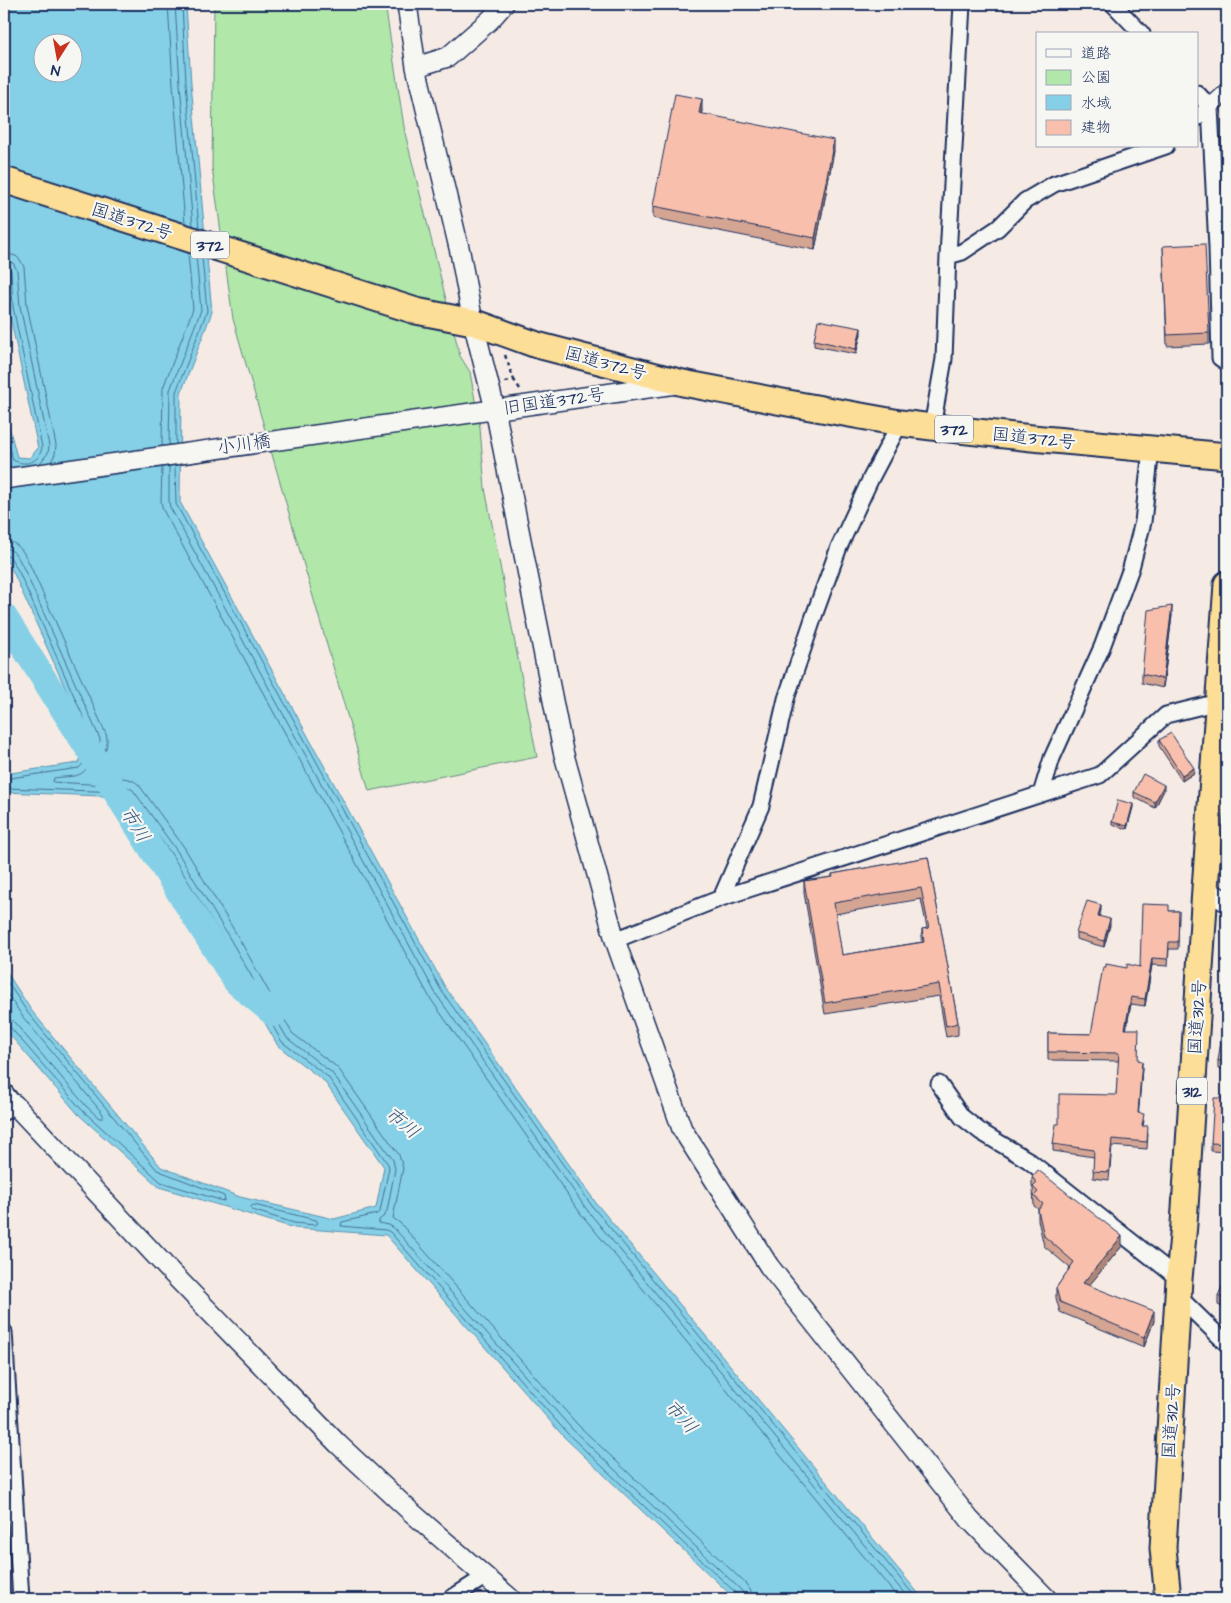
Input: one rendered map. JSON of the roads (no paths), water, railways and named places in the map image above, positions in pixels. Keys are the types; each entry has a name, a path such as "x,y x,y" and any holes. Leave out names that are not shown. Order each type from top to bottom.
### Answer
{"highway":[{"name":"国道372号","path":"4,180 416,310 472,322 537,345 683,383 900,423 1032,438 1227,456"},
{"name":"国道312号","path":"1168,1599 1163,1548 1205,889 1223,698 1227,584"}],"street":[{"path":"407,4 416,67 460,252 489,409 563,750 615,940 682,1129 770,1266 970,1520 1047,1599"},
{"path":"416,67 448,56 490,20 504,4"},
{"path":"932,427 944,359 962,4"},
{"path":"1113,4 1140,32"},
{"path":"1198,117 1227,91"},
{"path":"1198,94 1210,106 1220,358 1227,363"},
{"path":"948,256 962,252 998,228 1025,201 1054,184 1160,148"},
{"name":"旧国道372号","path":"489,409 683,383"},
{"name":"小川橋","path":"4,479 489,409"},
{"path":"721,898 761,806 786,699 814,613 839,547 871,478 900,423"},
{"path":"1041,794 1052,758 1102,647 1132,568 1143,522 1151,449"},
{"path":"615,940 721,898 1100,775 1166,715 1223,698"},
{"path":"1205,889 1227,902"},
{"path":"939,1084 962,1117 981,1132 1028,1160 1179,1288 1227,1344"},
{"path":"7,1102 338,1444 410,1511 511,1599"},
{"path":"4,1332 21,1599"},
{"path":"450,1599 486,1576"}],"water":[{"path":"4,4 186,4 191,83 212,312 181,393 180,502 445,987 596,1203 923,1599 735,1599 564,1437 386,1235 294,1228 159,1187 78,1114 4,1028 4,968 31,1010 161,1167 240,1197 334,1219 376,1208 384,1167 324,1081 278,1046 221,945 168,857 124,797 4,792 4,774 78,763 89,741 14,574 4,556 4,408 17,457 30,458 38,448 8,307 4,230"}],"waterway":[{"name":"市川","path":"4,616 236,982 274,1014"}]}
